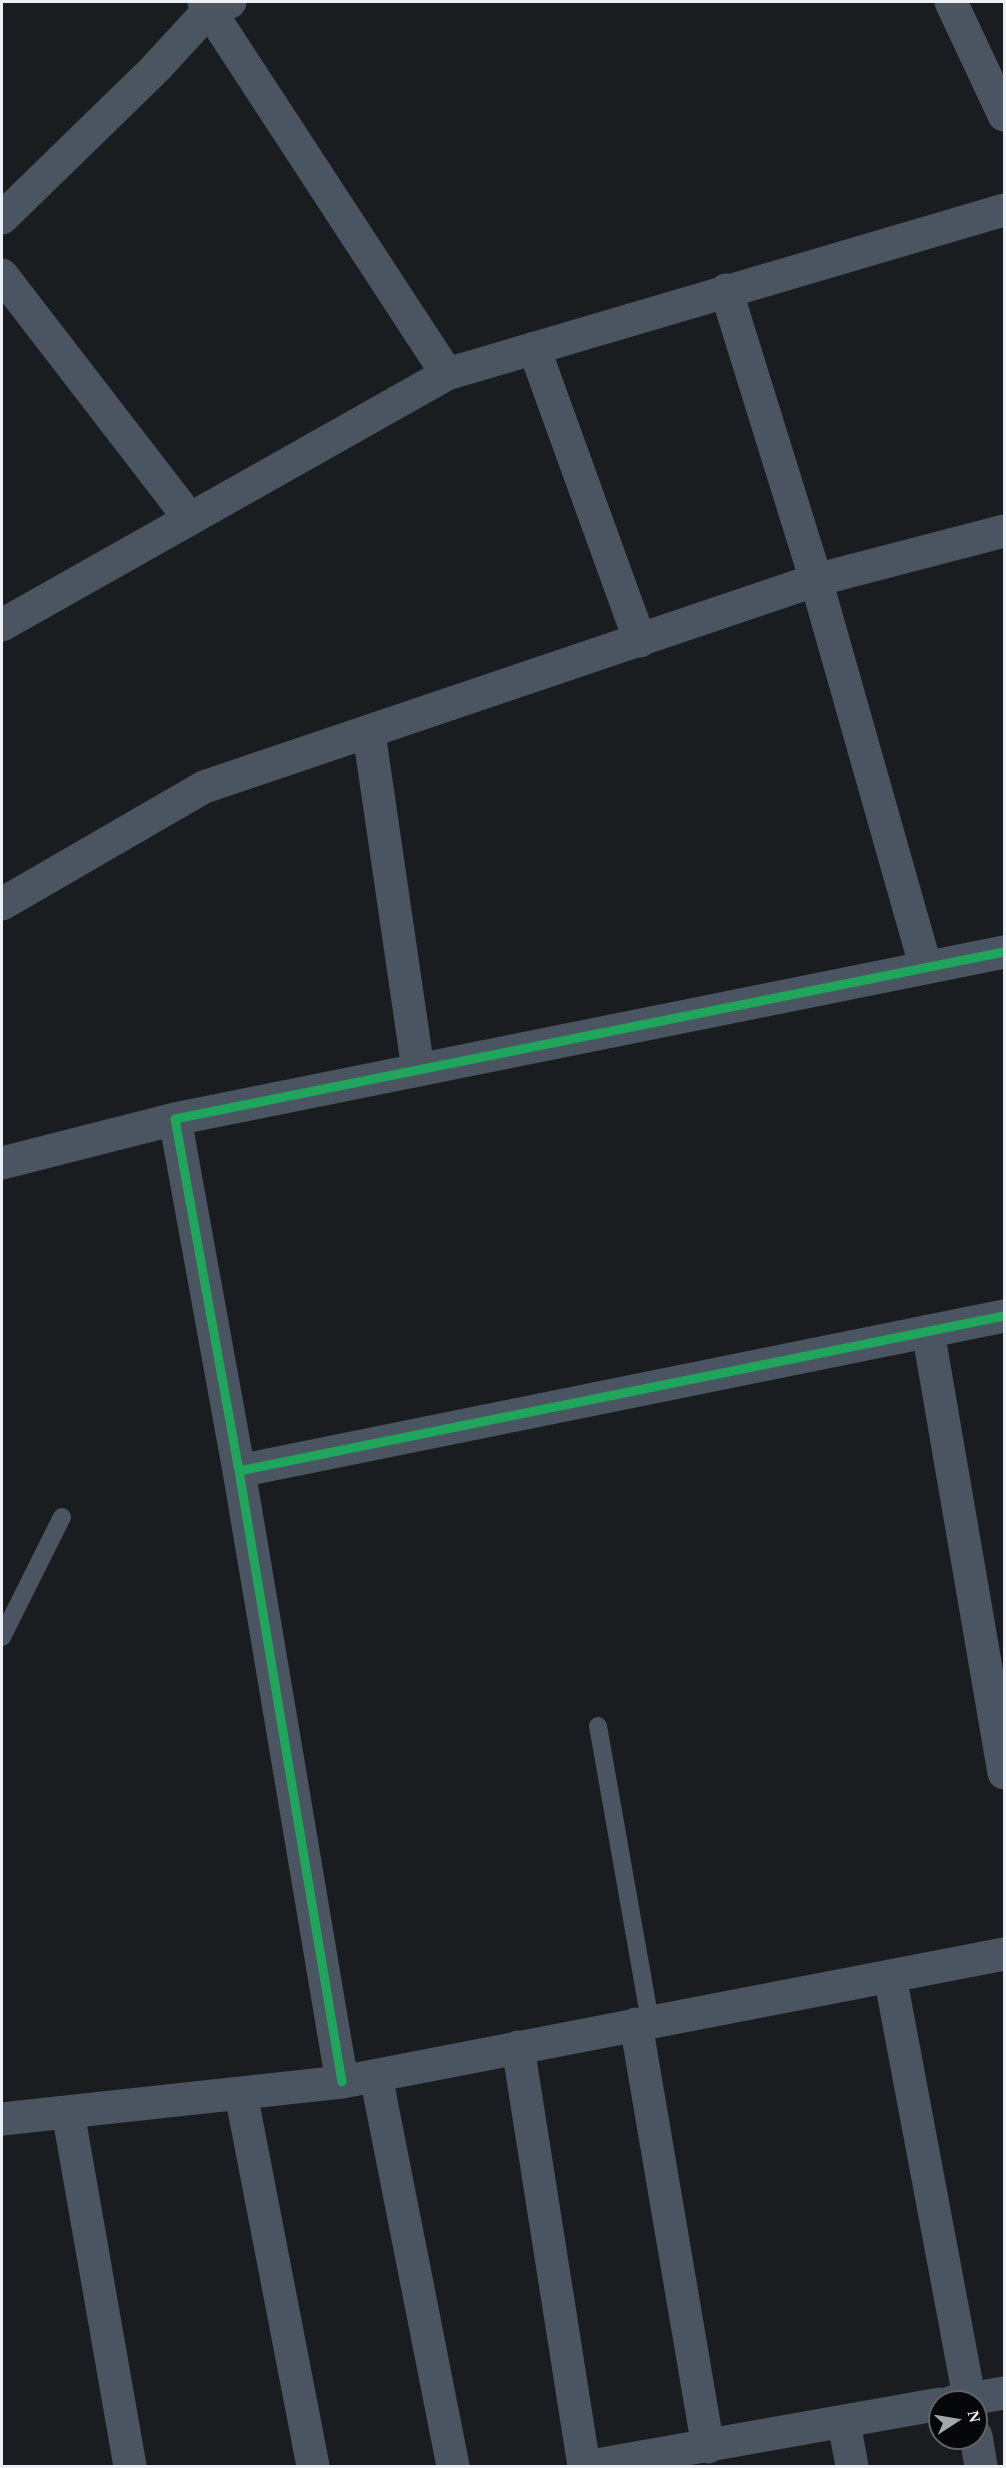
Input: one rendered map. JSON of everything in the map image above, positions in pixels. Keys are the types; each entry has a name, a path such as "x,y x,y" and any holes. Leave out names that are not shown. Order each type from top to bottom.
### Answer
{"street":[{"path":"951,2 1005,115"},
{"path":"2,218 156,69 216,4 447,374"},
{"path":"2,625 447,374 726,290 1005,210"},
{"path":"2,276 190,519"},
{"path":"726,290 816,580 926,968"},
{"path":"534,348 640,640"},
{"path":"2,904 204,787 816,580 1005,531"},
{"path":"369,733 418,1070"},
{"path":"2,1163 174,1119 1005,952"},
{"path":"174,1119 239,1472 342,2082"},
{"path":"239,1472 1005,1316"},
{"path":"928,1331 1005,1773"},
{"path":"2,2119 342,2082 1005,1954"},
{"path":"890,1976 956,2390"},
{"path":"643,2023 717,2453"},
{"path":"518,2048 584,2466"},
{"path":"376,2076 453,2466"},
{"path":"241,2094 313,2466"},
{"path":"68,2112 130,2466"},
{"path":"988,2396 1005,2393"},
{"path":"591,2466 717,2453 844,2423 928,2408"},
{"path":"844,2423 852,2466"},
{"path":"978,2450 981,2466"}],"lane":[{"path":"2,1637 63,1517"},
{"path":"598,1726 643,2023"}],"cycle path":[{"path":"239,1471 175,1119 1004,952"},
{"path":"342,2082 239,1471 1004,1316"}]}
